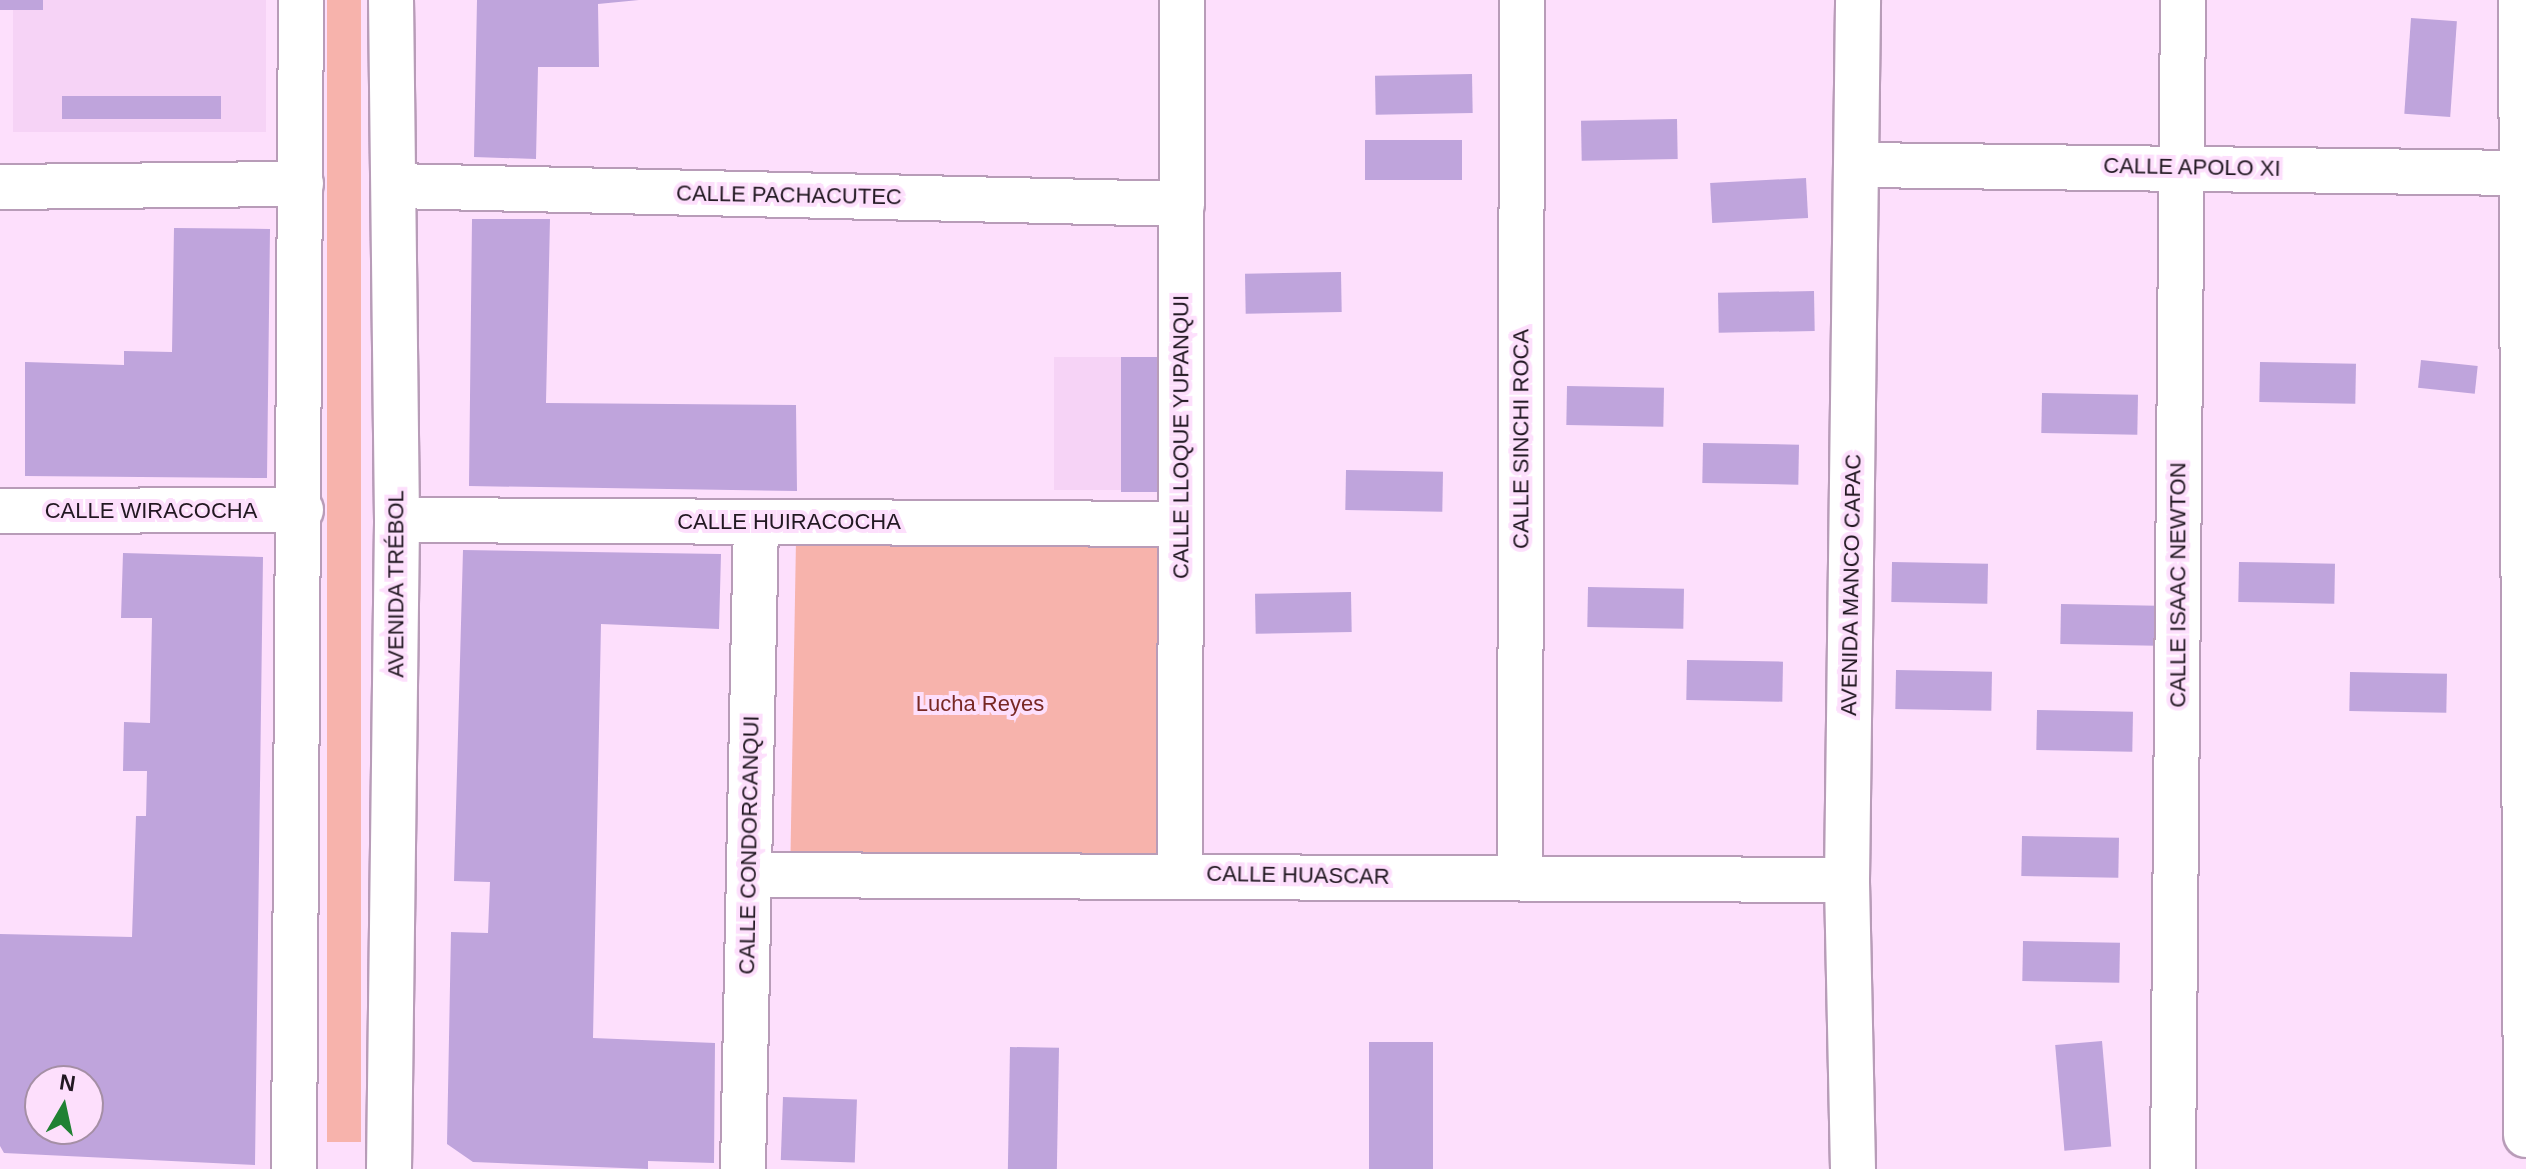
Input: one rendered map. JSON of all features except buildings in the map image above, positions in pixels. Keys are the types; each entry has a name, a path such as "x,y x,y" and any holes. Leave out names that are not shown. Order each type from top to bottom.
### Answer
{"street":[{"path":"294,1169 301,510 301,0"},
{"name":"AVENIDA TRÉBOL","path":"389,1169 397,520 391,0"},
{"name":"CALLE LLOQUE YUPANQUI","path":"1180,874 1182,0"},
{"name":"CALLE SINCHI ROCA","path":"1520,878 1522,0"},
{"name":"AVENIDA MANCO CAPAC","path":"1853,1169 1847,880 1858,0"},
{"name":"CALLE ISAAC NEWTON","path":"2173,1169 2183,0"},
{"path":"2521,0 2526,1135"},
{"name":"CALLE APOLO XI","path":"1858,165 2523,173"},
{"path":"0,187 301,184"},
{"name":"CALLE PACHACUTEC","path":"395,186 1182,204"},
{"name":"CALLE WIRACOCHA","path":"0,511 301,510"},
{"name":"CALLE HUIRACOCHA","path":"397,520 1180,524"},
{"name":"CALLE CONDORCANQUI","path":"743,1169 756,522"},
{"name":"CALLE HUASCAR","path":"749,875 1180,874 1847,880"}],"shaded area":[{"path":"13,0 266,0 266,132 13,132"},
{"path":"1054,357 1160,357 1160,490 1054,490"}],"green space":[{"path":"327,0 361,0 361,1142 327,1142"},
{"name":"Lucha Reyes","path":"796,540 1163,546 1157,872 790,866"}]}
